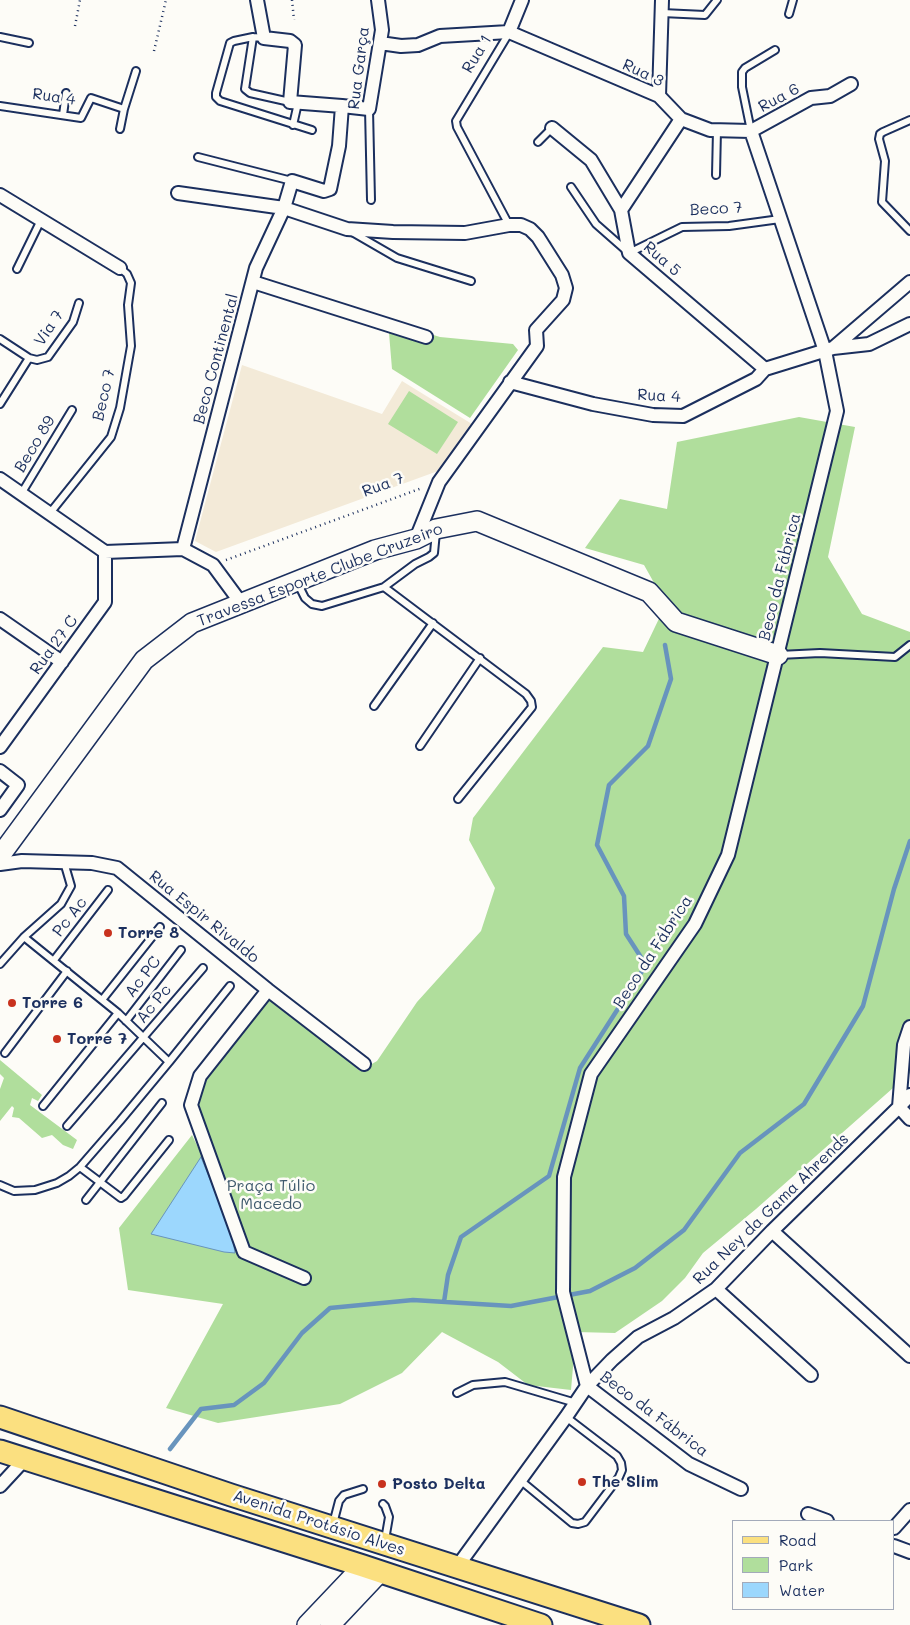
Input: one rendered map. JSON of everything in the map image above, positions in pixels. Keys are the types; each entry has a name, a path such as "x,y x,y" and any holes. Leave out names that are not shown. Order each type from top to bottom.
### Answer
{"main road":[{"name":"Avenida Protásio Alves","path":"0,1417 327,1526 457,1567 598,1618 639,1625"},
{"name":"Avenida Protásio Alves","path":"0,1451 372,1569 541,1625"},
{"path":"327,1526 372,1559 372,1569"}],"street":[{"path":"257,0 258,38 290,41 295,45 294,102 369,109"},
{"name":"Rua Garça","path":"369,109 382,30 378,0"},
{"name":"Rua 1","path":"509,32 522,0"},
{"path":"659,96 662,6"},
{"name":"Rua 3","path":"380,43 401,46 418,45 440,36 509,32 659,96 681,119 710,130 751,132"},
{"name":"Rua 6","path":"751,132 811,98 830,96 851,84"},
{"path":"292,182 324,191 330,189 339,146 342,106"},
{"path":"552,128 591,160 621,210 681,119"},
{"path":"751,132 780,219 829,350"},
{"name":"Beco Continental","path":"183,549 256,268 284,208 292,182"},
{"path":"178,193 284,208 347,229 465,234 509,225 521,225 530,229 538,237 562,275 566,288 563,300 536,330 536,346 439,482 416,538"},
{"path":"0,195 120,268"},
{"name":"Rua 5","path":"621,210 629,252 765,369"},
{"path":"253,282 426,337"},
{"path":"829,350 910,282"},
{"path":"829,350 869,344 910,324"},
{"name":"Rua 4","path":"510,382 593,404 653,415 683,416 756,379 765,369 829,350"},
{"name":"Beco da Fábrica","path":"741,1488 688,1464 587,1386 564,1296 564,1177 591,1074 695,924 728,855 837,411 829,350"},
{"path":"0,479 105,552 183,549 212,565 241,603"},
{"name":"Travessa Esporte Clube Cruzeiro","path":"0,856 144,660 192,623 375,550 416,538 436,529 477,521 649,592 676,622 778,655"},
{"name":"Rua 27 C","path":"0,747 105,602 105,552"},
{"path":"0,619 62,662"},
{"path":"0,771 18,785 0,810"},
{"name":"Rua Espir Rivaldo","path":"0,864 22,861 64,862 92,863 117,868 268,990 364,1064"},
{"path":"268,990 200,1076 191,1105 244,1252 304,1278"},
{"path":"910,1027 904,1045 899,1107 910,1119"},
{"name":"Rua Ney da Gama Ahrends","path":"457,1567 587,1386 612,1360 638,1338 674,1318 716,1289 910,1095"},
{"path":"772,1231 910,1356"},
{"path":"716,1289 811,1375"},
{"path":"0,1486 25,1460"},
{"path":"895,1527 910,1510"},
{"path":"808,1514 824,1520"},
{"path":"895,1546 910,1552"},
{"path":"307,1625 372,1569"},
{"path":"330,1625 372,1569"}],"lane":[{"path":"662,6 705,15 717,0"},
{"path":"789,14 792,0"},
{"name":"Rua 1","path":"509,32 456,121 509,225"},
{"path":"0,37 29,43"},
{"path":"294,125 294,102 250,93 245,89 258,38 230,43 216,97 220,101 294,125 312,130"},
{"path":"751,132 742,87 742,72 775,50"},
{"path":"120,129 136,71"},
{"path":"63,115 66,93"},
{"name":"Rua 4","path":"0,106 81,118 91,98 124,109"},
{"name":"Rua Garça","path":"369,109 371,200"},
{"path":"910,120 883,132 880,134 879,139 885,161 882,202 910,231"},
{"path":"538,142 552,128"},
{"path":"716,175 717,130"},
{"path":"198,157 292,182"},
{"path":"571,187 596,224 629,252"},
{"name":"Beco 7","path":"629,252 682,227 729,226 780,219"},
{"path":"17,269 41,220"},
{"path":"347,229 397,258 471,281"},
{"name":"Beco 7","path":"50,513 110,437 120,408 131,346 128,305 131,283 127,274 120,268"},
{"name":"Via 7","path":"0,404 29,358 37,360 48,357 73,322 79,303"},
{"path":"0,339 29,358"},
{"name":"Beco 89","path":"21,494 72,410"},
{"path":"296,581 305,598 312,604 322,606 384,587 415,564 434,553 436,529"},
{"path":"384,587 480,658 526,694 531,701 532,707 458,799"},
{"path":"374,706 433,623"},
{"path":"778,655 820,653 895,658 910,646"},
{"path":"420,746 480,658"},
{"path":"0,964 24,937 61,904 71,886 64,862"},
{"name":"Pc Ac","path":"54,960 108,890"},
{"name":"Ac Pc","path":"102,1000 160,927"},
{"path":"24,937 118,1013 169,1062"},
{"name":"Ac PC","path":"126,1021 181,950"},
{"name":"Ac Pc","path":"67,1126 203,968"},
{"path":"5,1053 67,971"},
{"path":"0,1185 14,1191 36,1190 57,1183 69,1176 80,1166 169,1062 230,986"},
{"name":"Ac Pc","path":"43,1106 118,1013"},
{"path":"86,1200 162,1103"},
{"path":"80,1166 99,1183 121,1198 169,1140"},
{"path":"457,1393 473,1385 505,1382 576,1403"},
{"path":"520,1480 572,1523 578,1524 584,1522 619,1477 622,1470 617,1456 566,1417"},
{"path":"327,1526 344,1495 363,1489"},
{"path":"383,1504 389,1517 384,1543"}],"path":[{"path":"75,26 80,0"},
{"path":"154,50 166,0"},
{"path":"292,0 294,20"},
{"name":"Rua 7","path":"212,565 439,482"}],"shaded area":[{"path":"242,365 382,414 402,381 472,424 438,471 216,552 195,541"}],"green space":[{"path":"388,321 440,337 513,344 518,350 470,418 392,369"},
{"path":"409,391 458,422 437,454 388,424"},
{"name":"Praça Túlio Macedo","path":"799,417 855,427 828,557 862,614 910,632 910,1073 756,1209 703,1253 685,1278 662,1301 615,1333 576,1332 571,1390 528,1385 498,1362 442,1332 402,1373 340,1404 218,1423 166,1408 223,1304 128,1290 119,1228 192,1135 246,1246 198,1102 205,1077 272,996 360,1071 377,1061 417,1002 481,931 495,888 469,840 473,818 603,647 643,652 666,604 644,565 585,548 620,499 667,509 677,442"},
{"path":"0,1060 42,1095 38,1101 32,1098 30,1105 77,1140 73,1149 63,1145 52,1135 42,1138 19,1118 12,1117 14,1108 12,1106 0,1121 0,1089 4,1078 0,1074"}],"water":[{"path":"201,1157 232,1234 235,1253 151,1234"}],"waterway":[{"path":"444,1302 448,1275 461,1237 549,1176 580,1068 646,965 626,934 624,896 597,845 609,785 648,746 671,679 665,645"},
{"path":"170,1449 201,1409 234,1405 264,1383 302,1333 330,1308 413,1300 511,1306 590,1291 635,1268 684,1230 740,1153 804,1104 863,1006 894,889 910,841"}],"place":[{"name":"Torre 8","path":"108,933"},
{"name":"Torre 6","path":"12,1003"},
{"name":"Torre 7","path":"57,1039"},
{"name":"The Slim","path":"582,1482"},
{"name":"Posto Delta","path":"382,1484"}]}
